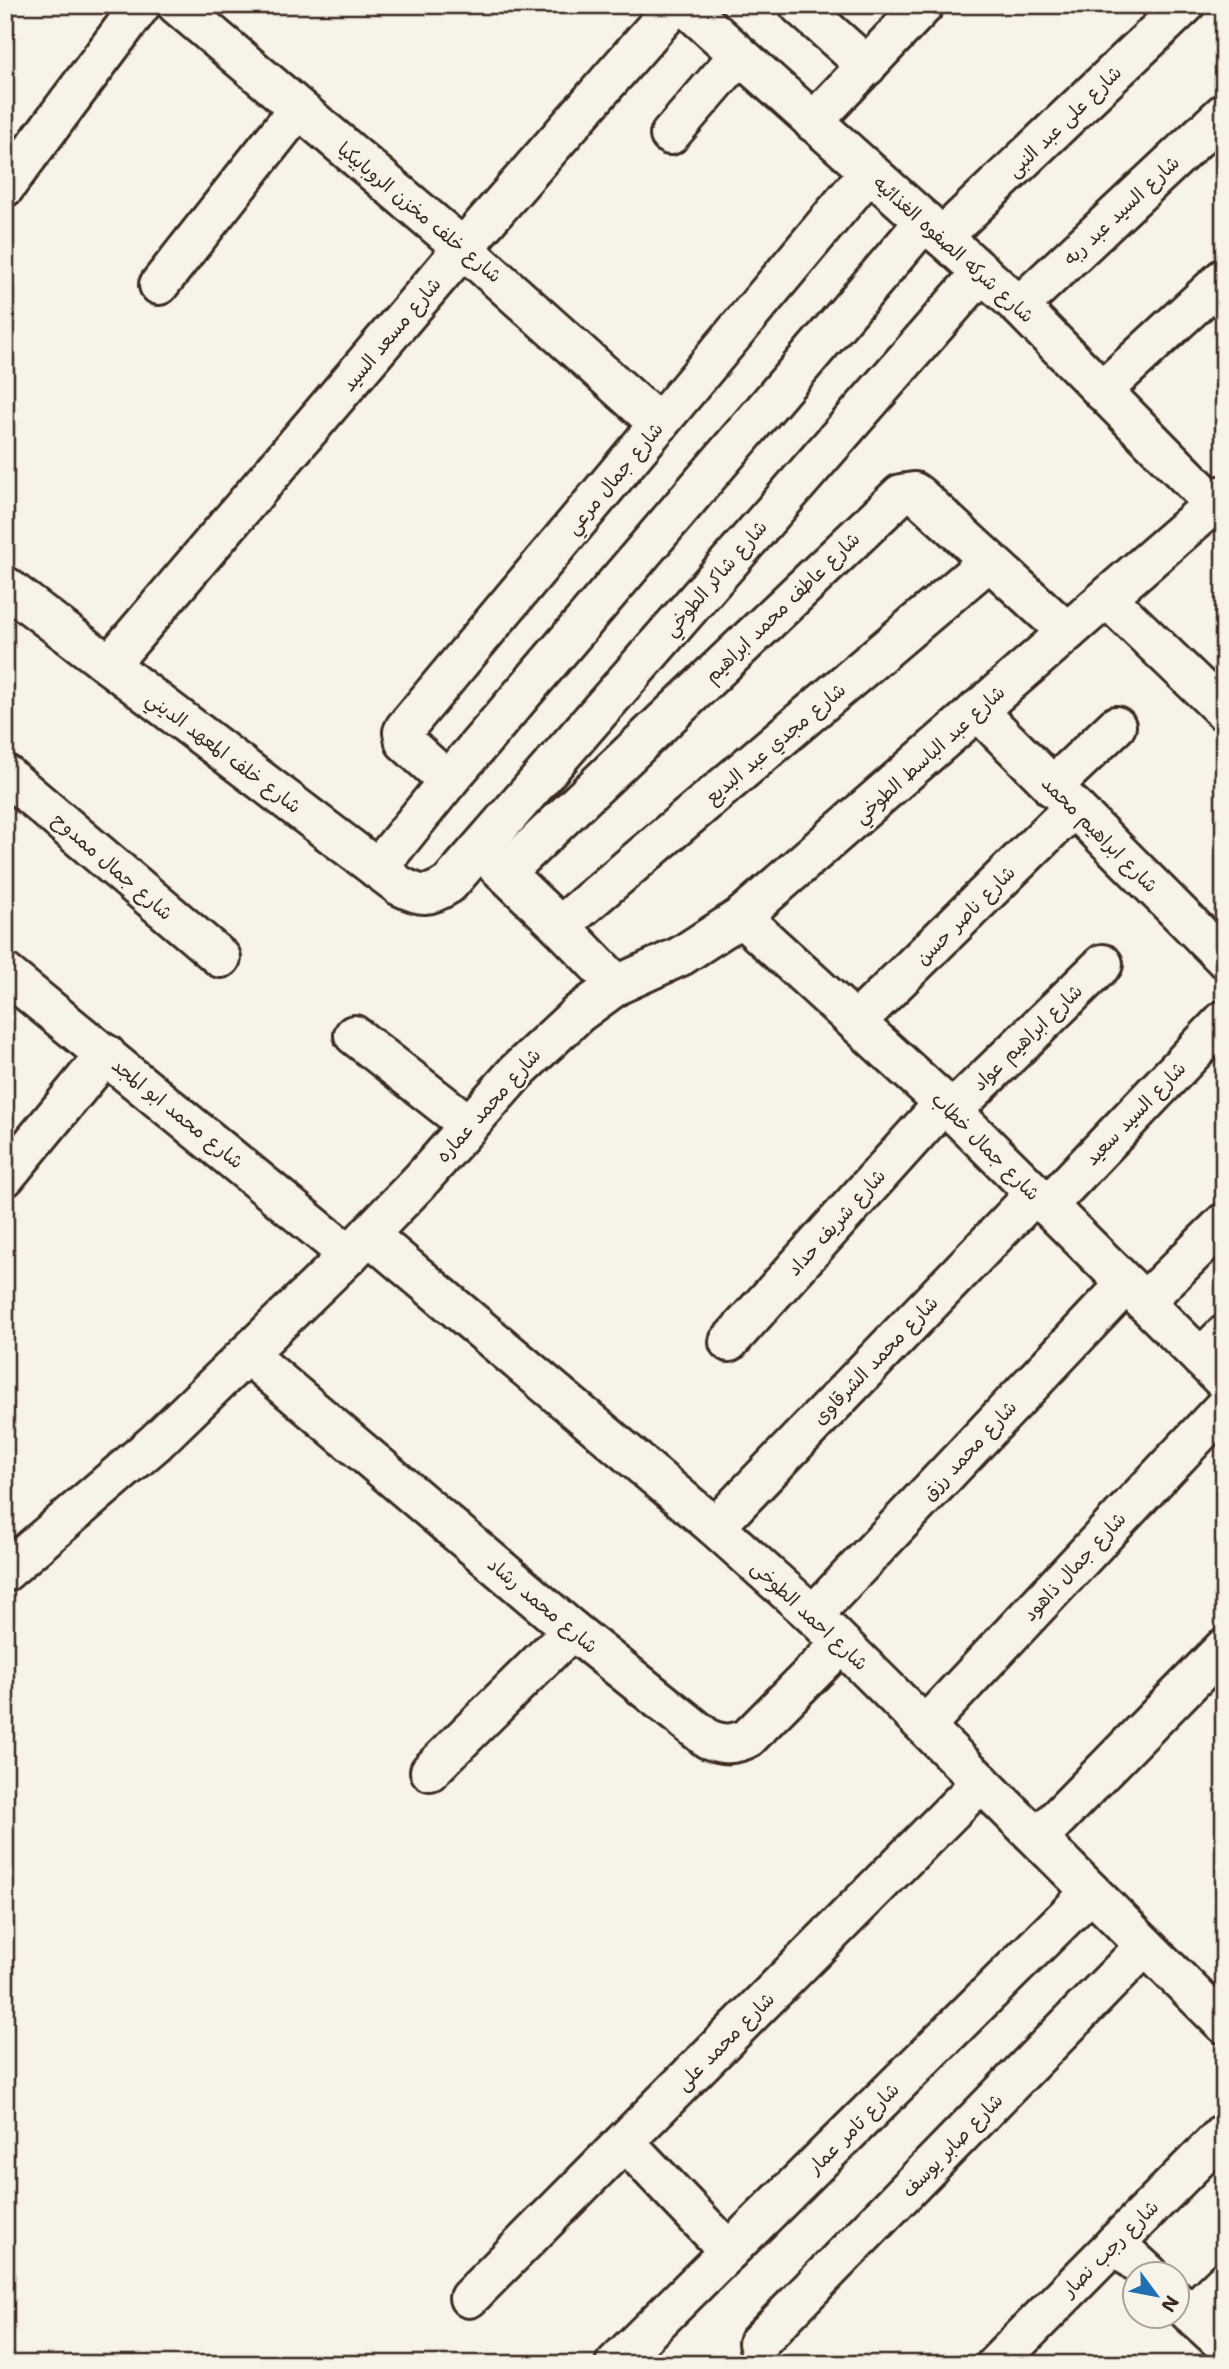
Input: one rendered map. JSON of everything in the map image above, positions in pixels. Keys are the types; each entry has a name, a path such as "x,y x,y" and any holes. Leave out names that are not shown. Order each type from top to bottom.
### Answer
{"street":[{"path":"5,187 141,5"},
{"name":"شارع خلف مخزن الروبابيكيا","path":"177,5 463,248 659,424"},
{"name":"شارع مسعد السيد","path":"109,665 463,248 675,5"},
{"name":"شارع شركه الصفوه الغذائيه","path":"684,5 982,272 1102,391 1219,500"},
{"path":"799,5 867,66"},
{"path":"813,122 924,5"},
{"name":"شارع على عبد النبى","path":"377,869 448,781 934,229 1185,5"},
{"path":"670,135 740,55"},
{"path":"159,285 299,109"},
{"name":"شارع السيد عبد ربه","path":"1018,306 1224,113"},
{"name":"شارع جمال مرعي","path":"448,781 405,742 405,728 869,173"},
{"name":"شارع شاكر الطوخي","path":"449,884 492,862 982,272"},
{"path":"1102,391 1224,278"},
{"name":"شارع عاطف محمد ابراهيم","path":"492,862 901,494 914,492 918,495 1067,632"},
{"name":"شارع عبد الباسط الطوخي","path":"617,985 681,956 741,917 796,872 977,710 1219,500"},
{"name":"شارع مجدي عبد البديع","path":"560,926 989,561"},
{"name":"شارع خلف المعهد الديني","path":"5,586 400,886 416,894 434,894 449,884"},
{"path":"1107,598 1224,711"},
{"name":"شارع ابراهيم محمد","path":"977,710 1063,797 1216,936"},
{"name":"شارع ناصر حسن","path":"856,1022 1063,797 1116,726"},
{"name":"شارع جمال ممدوح","path":"5,774 221,958"},
{"path":"492,862 617,985"},
{"name":"شارع جمال خطاب","path":"741,917 948,1107 1135,1293 1216,1358"},
{"name":"شارع ابراهيم عواد","path":"948,1107 1103,964"},
{"name":"شارع محمد ابو المجد","path":"5,973 106,1055 359,1245"},
{"name":"شارع محمد عماره","path":"5,1572 155,1443 359,1245 548,1040 617,985"},
{"name":"شارع السيد سعيد","path":"1041,1200 1224,1020"},
{"path":"355,1035 469,1125"},
{"path":"5,1177 106,1055"},
{"name":"شارع شريف حداد","path":"729,1342 948,1107"},
{"name":"شارع محمد الشرقاوى","path":"715,1527 1041,1200"},
{"name":"شارع محمد رزق","path":"813,1615 1135,1293 1224,1223"},
{"name":"شارع احمد الطوخى","path":"359,1245 715,1527 813,1615 1224,2024"},
{"name":"شارع محمد رشاد","path":"247,1354 572,1630 708,1739 723,1745 735,1744 748,1738 841,1644"},
{"name":"شارع جمال ذاهود","path":"925,1726 1224,1406"},
{"path":"430,1771 572,1630"},
{"path":"1038,1838 1224,1648"},
{"name":"شارع محمد على","path":"469,2298 981,1782"},
{"name":"شارع تامر عمار","path":"615,2364 1091,1892"},
{"name":"شارع صابر يوسف","path":"758,2343 1145,1946"},
{"name":"شارع رجب نصار","path":"996,2364 1224,2133"},
{"path":"625,2142 729,2251"},
{"path":"1115,2243 1134,2260"},
{"path":"1190,2303 1224,2282"},
{"path":"1190,2313 1224,2344"}]}
